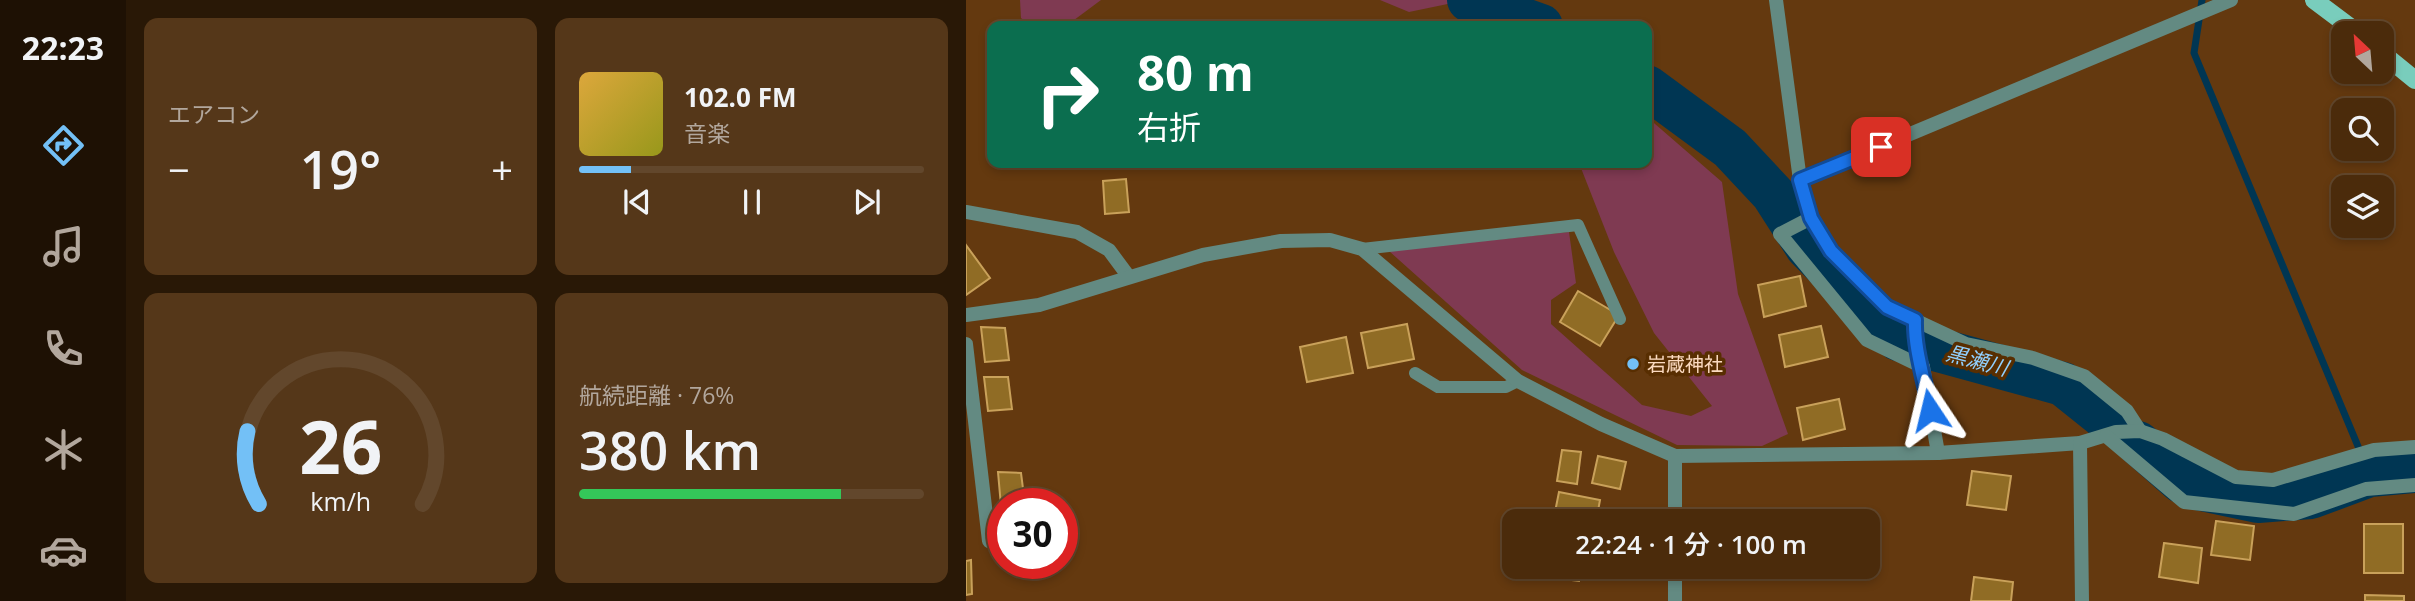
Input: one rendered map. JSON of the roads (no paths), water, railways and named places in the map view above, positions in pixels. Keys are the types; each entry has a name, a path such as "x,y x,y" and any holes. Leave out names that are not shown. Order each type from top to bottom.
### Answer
{"main road":[{"path":"2314,0 2342,21"},
{"path":"2394,63 2415,80"}],"street":[{"path":"1776,0 1800,180 1811,218 1831,251 1887,307 1915,327 1966,345 2033,358 2084,376 2127,411 2140,431"},
{"path":"1800,180 2231,0"},
{"path":"966,212 1077,232 1109,250 1129,277"},
{"path":"1811,218 1780,234 1867,340 1920,361"},
{"path":"966,315 1039,305 1203,255 1281,242 1330,240 1362,249 1518,381 1601,424 1675,456 1938,453 2080,443 2116,432 2140,431 2162,439 2236,477 2273,480 2374,450 2415,447"},
{"path":"1915,327 1938,453"},
{"path":"966,344 987,524"},
{"path":"2106,436 2184,502 2294,514 2366,489 2415,485"},
{"path":"2080,443 2082,601"},
{"path":"1675,456 1675,509"},
{"path":"1675,579 1675,601"}],"lane":[{"path":"1362,249 1578,225 1620,320"},
{"path":"1415,373 1438,387 1506,387 1518,381"}],"waterway":[{"name":"黒瀬川","path":"1469,0 1527,21"},
{"path":"2202,0 2194,53 2370,475"},
{"name":"黒瀬川","path":"1652,91 1730,148 1773,194 1807,247 1898,339 2063,384 2108,420"},
{"name":"黒瀬川","path":"2138,443 2181,481 2197,488 2258,501 2311,497 2370,475 2415,471"}],"place":[{"name":"岩蔵神社","path":"1633,364"}]}
